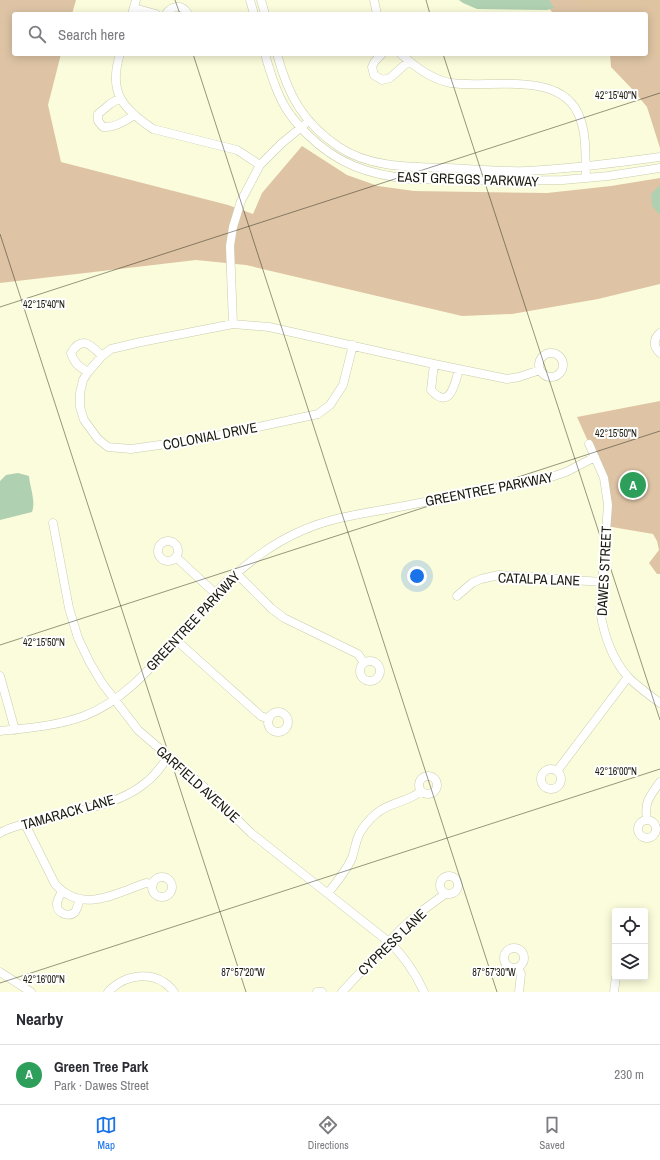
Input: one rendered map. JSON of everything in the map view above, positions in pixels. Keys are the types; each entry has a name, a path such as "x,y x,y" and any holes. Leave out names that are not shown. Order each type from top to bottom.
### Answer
{"street":[{"path":"250,0 253,12"},
{"path":"261,0 264,12"},
{"path":"374,0 377,12"},
{"path":"167,12 169,9 177,6 185,9 187,12"},
{"path":"134,7 150,12"},
{"path":"119,56 115,68 115,84 120,98 135,115 153,128 237,150 260,165"},
{"name":"EAST GREGGS PARKWAY","path":"266,56 271,77 284,106 293,119 318,145 347,164 364,171 394,177 507,181 586,178 660,168"},
{"name":"EAST GREGGS PARKWAY","path":"277,56 285,81 308,122 340,148 361,157 390,165 404,167 525,171 568,168 660,157"},
{"path":"380,56 372,67 374,74 382,80 390,78 409,61"},
{"path":"403,56 434,77 450,83 530,85 547,88 561,93 571,101 580,116 584,131 586,178"},
{"path":"120,98 98,114 98,121 103,127 116,126 135,115"},
{"path":"233,324 230,246 233,227 241,201 260,165 282,143 308,122"},
{"name":"COLONIAL DRIVE","path":"353,345 343,385 330,405 318,414 202,439 131,449 108,447 98,439 84,420 80,407 80,393 83,380 102,356 111,349 233,324 269,327 353,345 434,364 507,379 519,377 540,370"},
{"path":"660,333 656,336 654,344 655,348 660,353"},
{"path":"88,372 80,367 74,360 71,353 75,347 84,343 90,344 102,356"},
{"path":"434,364 431,390 437,397 444,398 453,392 459,369"},
{"name":"DAWES STREET","path":"589,444 604,478 608,505 600,611 606,639 616,659 628,677 660,703"},
{"name":"GREENTREE PARKWAY","path":"0,731 58,723 84,716 114,699 127,690 152,667 236,573 253,558 276,543 300,531 336,519 548,478 566,472 595,458"},
{"name":"GARFIELD AVENUE","path":"53,523 69,608 78,638 102,683 138,730 203,786 251,833 389,942 403,955 418,978 424,992"},
{"path":"176,557 216,594"},
{"path":"236,573 275,612 284,618 358,654 364,663"},
{"name":"CATALPA LANE","path":"457,596 472,583 481,579 499,575 602,582"},
{"path":"176,640 261,716 269,719"},
{"path":"0,676 15,730"},
{"path":"557,771 628,677"},
{"name":"TAMARACK LANE","path":"0,833 25,824 109,802 123,796 144,785 168,757"},
{"path":"647,819 646,810 648,798 660,782"},
{"path":"328,894 345,872 352,857 357,838 365,826 377,813 391,804 417,795 421,791"},
{"path":"25,824 55,884 62,892 80,900 98,900 146,883 153,884"},
{"path":"62,892 57,903 57,907 58,910 64,914 74,913 80,900"},
{"name":"CYPRESS LANE","path":"342,992 418,913 445,894"},
{"path":"518,967 520,974 519,992"},
{"path":"0,972 31,992"},
{"path":"108,992 114,986 134,976 146,976 158,979 171,988 174,992"},
{"path":"614,992 616,980"},
{"path":"317,992 322,992"}],"shaded area":[{"path":"0,0 76,0 73,12 12,12 12,56 60,56 48,105 61,162 228,205 253,214 262,193 302,146 347,175 378,186 414,191 547,193 611,186 660,178 660,284 598,299 512,314 462,316 246,265 196,260 0,283"},
{"path":"459,0 549,0 554,8 547,10 477,9"},
{"path":"541,0 660,0 660,148 647,107 611,67 610,56 648,56 648,12 552,12"},
{"path":"573,0 660,0 660,56 648,56 648,12 587,12"},
{"path":"660,185 660,215 652,206 651,194"},
{"path":"660,401 660,574 657,574 649,563 659,550 657,541 653,534 606,526 608,505 591,448 577,417"},
{"path":"18,473 29,476 33,499 32,512 0,520 0,481 6,475"}],"place":[{"name":"Green Tree Park","path":"633,485"}]}
